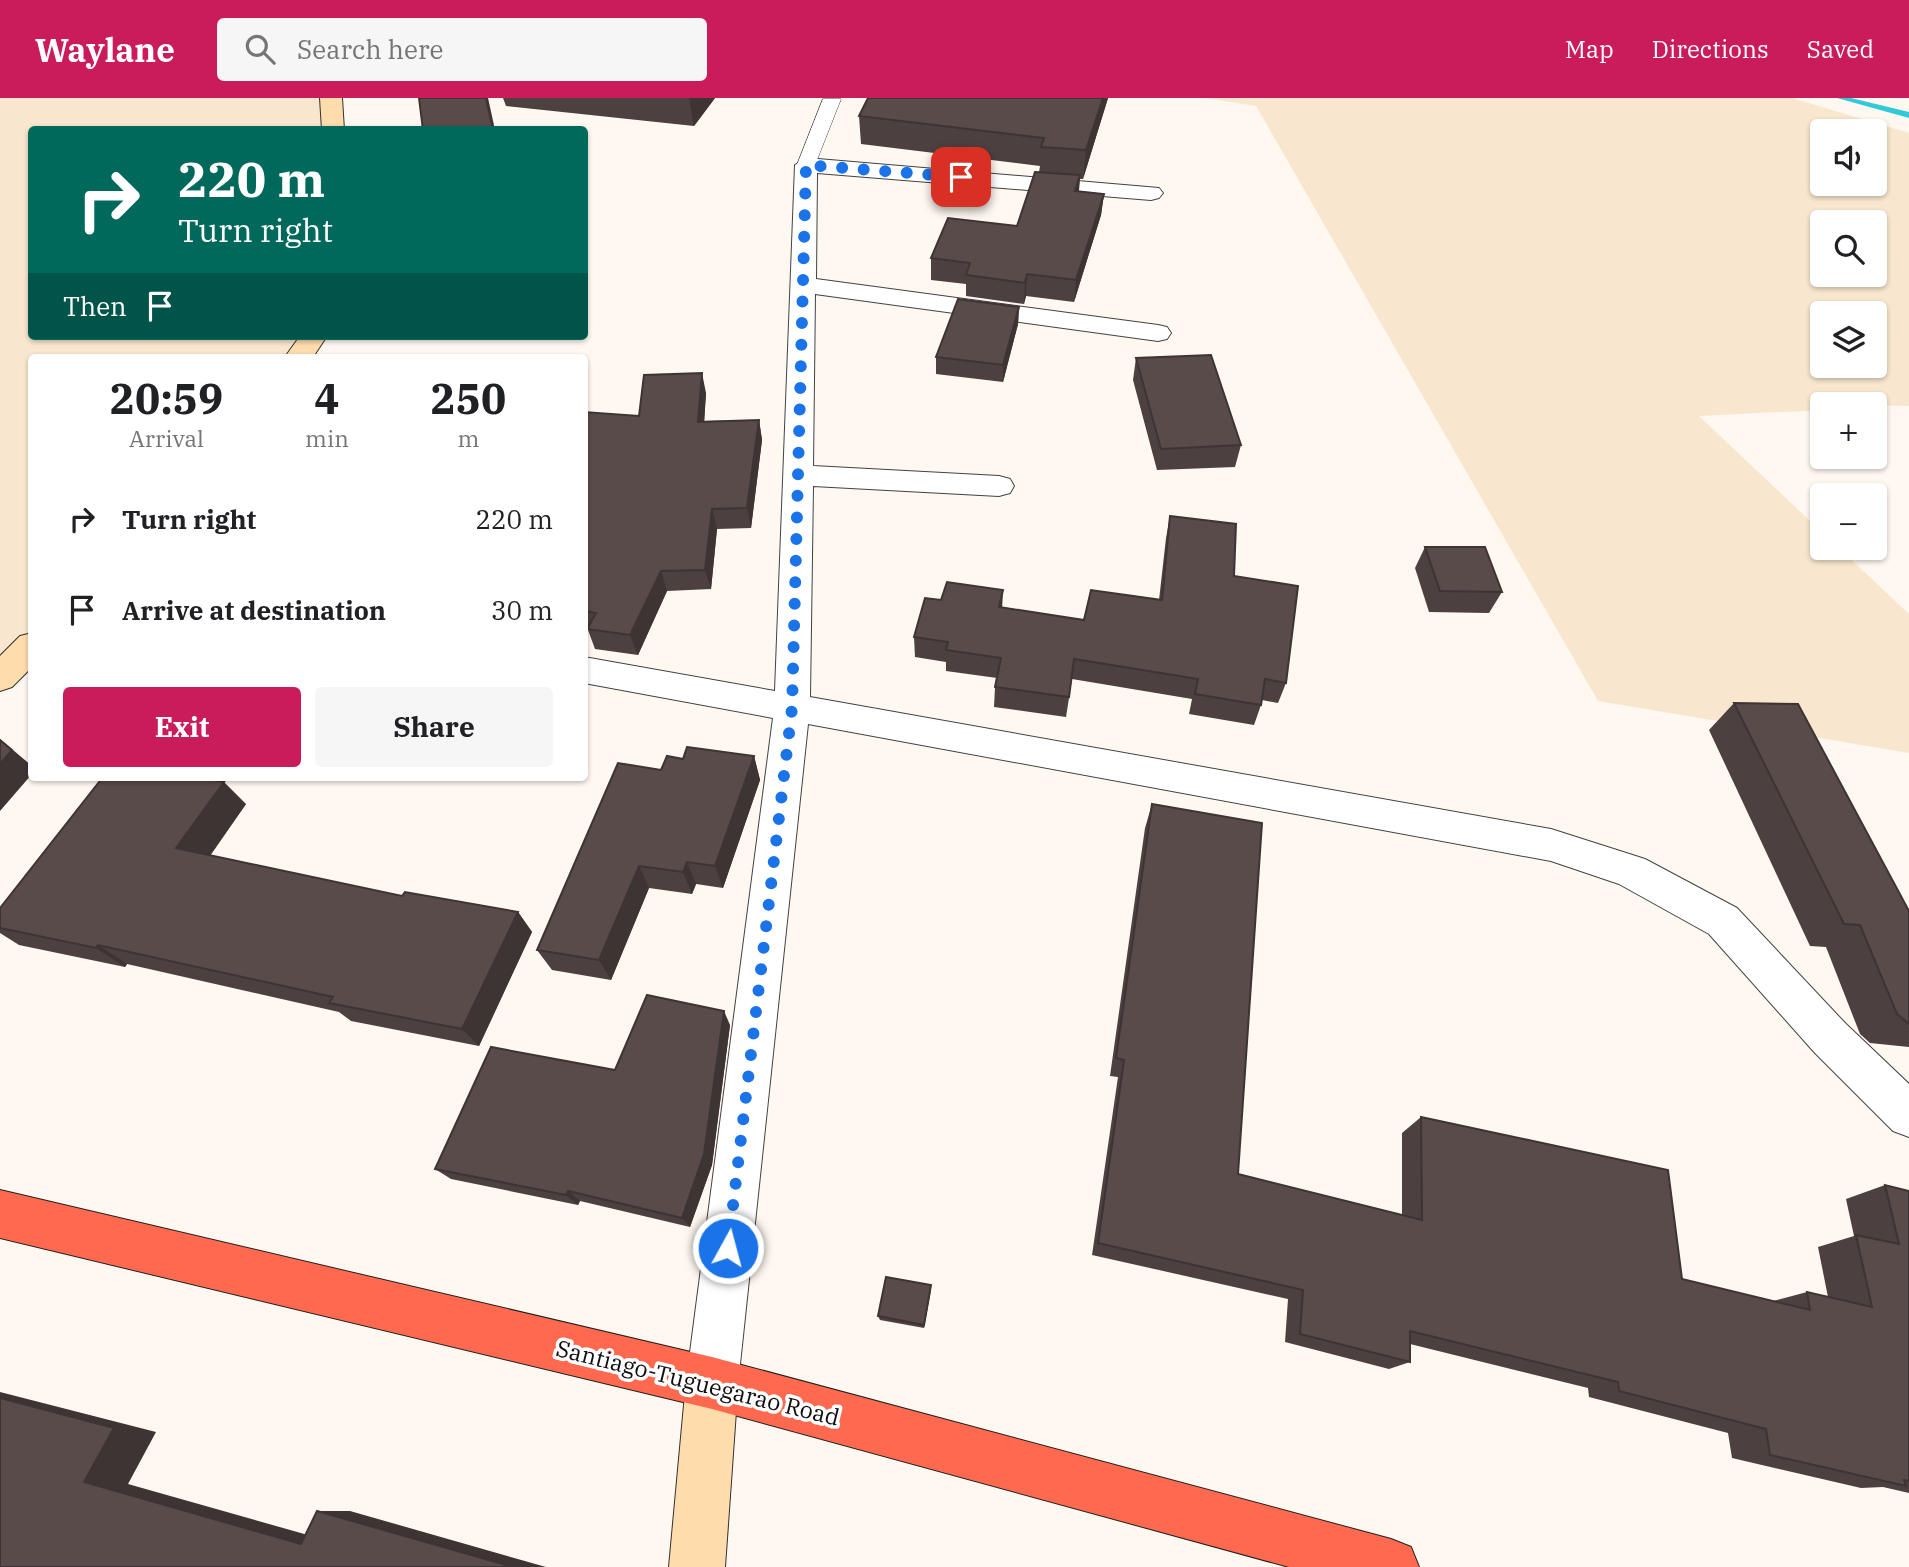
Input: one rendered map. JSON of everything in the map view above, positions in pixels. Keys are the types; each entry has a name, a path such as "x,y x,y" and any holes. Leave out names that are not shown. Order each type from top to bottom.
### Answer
{"highway":[{"name":"Santiago-Tuguegarao Road","path":"0,1214 712,1383 1391,1567"}],"main road":[{"path":"331,98 333,126"},
{"path":"0,678 28,649"},
{"path":"696,1567 712,1383"}],"street":[{"path":"712,1383 792,708 806,165 1151,193"},
{"path":"804,285 1158,333"},
{"path":"798,475 999,486"},
{"path":"588,671 1552,845 1631,871 1723,921 1830,1038 1909,1115"}],"lane":[{"path":"806,165 832,100"}],"shaded area":[{"path":"0,98 325,98 328,126 28,126 28,340 317,340 308,354 28,354 28,661 0,691"},
{"path":"1205,98 1792,98 1862,119 1810,119 1810,196 1887,196 1887,126 1909,133 1909,406 1887,405 1887,392 1810,392 1810,411 1699,416 1810,521 1810,560 1852,560 1909,614 1909,753 1598,701 1256,106"}],"building":[{"path":"419,98 486,98 492,126 422,126"},
{"path":"868,98 1103,98 1086,150 1041,147 1044,138 859,116"},
{"path":"1035,172 1080,175 1075,191 1104,194 1076,280 1027,274 1025,283 966,275 970,263 931,258 948,218 1017,226"},
{"path":"958,299 1019,307 1003,365 936,357"},
{"path":"1211,355 1241,445 1161,449 1136,358"},
{"path":"702,373 698,422 759,420 747,508 712,509 705,570 661,571 630,635 588,629 596,613 588,612 588,412 639,416 644,375"},
{"path":"1170,516 1236,524 1234,576 1298,586 1286,683 1265,679 1261,705 1195,694 1198,679 1074,659 1069,697 995,687 1001,658 946,650 948,642 914,637 925,598 941,600 947,582 1003,590 999,607 1084,620 1091,590 1162,600"},
{"path":"1425,547 1485,547 1502,592 1440,591"},
{"path":"1734,703 1798,704 1909,911 1909,1024 1897,1014 1860,925 1844,924"},
{"path":"0,740 12,750 0,764"},
{"path":"687,747 754,756 715,866 687,862 683,872 639,866 599,960 537,950 618,763 661,770 667,756 683,759"},
{"path":"100,781 219,781 224,782 176,848 402,896 405,892 518,912 462,1029 329,1003 333,997 98,945 96,948 0,928 0,908"},
{"path":"1152,804 1262,823 1238,1174 1422,1220 1421,1117 1668,1170 1682,1279 1810,1310 1807,1292 1872,1307 1856,1235 1899,1244 1885,1185 1909,1191 1909,1481 1904,1480 1906,1486 1770,1455 1766,1429 1619,1391 1618,1382 1410,1331 1410,1362 1300,1334 1303,1290 1098,1243 1124,1060 1116,1058"},
{"path":"647,995 724,1011 704,1154 682,1218 568,1191 566,1195 435,1169 491,1047 615,1070"},
{"path":"886,1277 931,1285 924,1325 878,1316"},
{"path":"0,1398 114,1428 84,1482 301,1544 317,1511 513,1567 0,1567"}],"waterway":[{"path":"1841,98 1909,115"}],"route":[{"path":"728,1248 792,708 806,165 961,177"}]}
